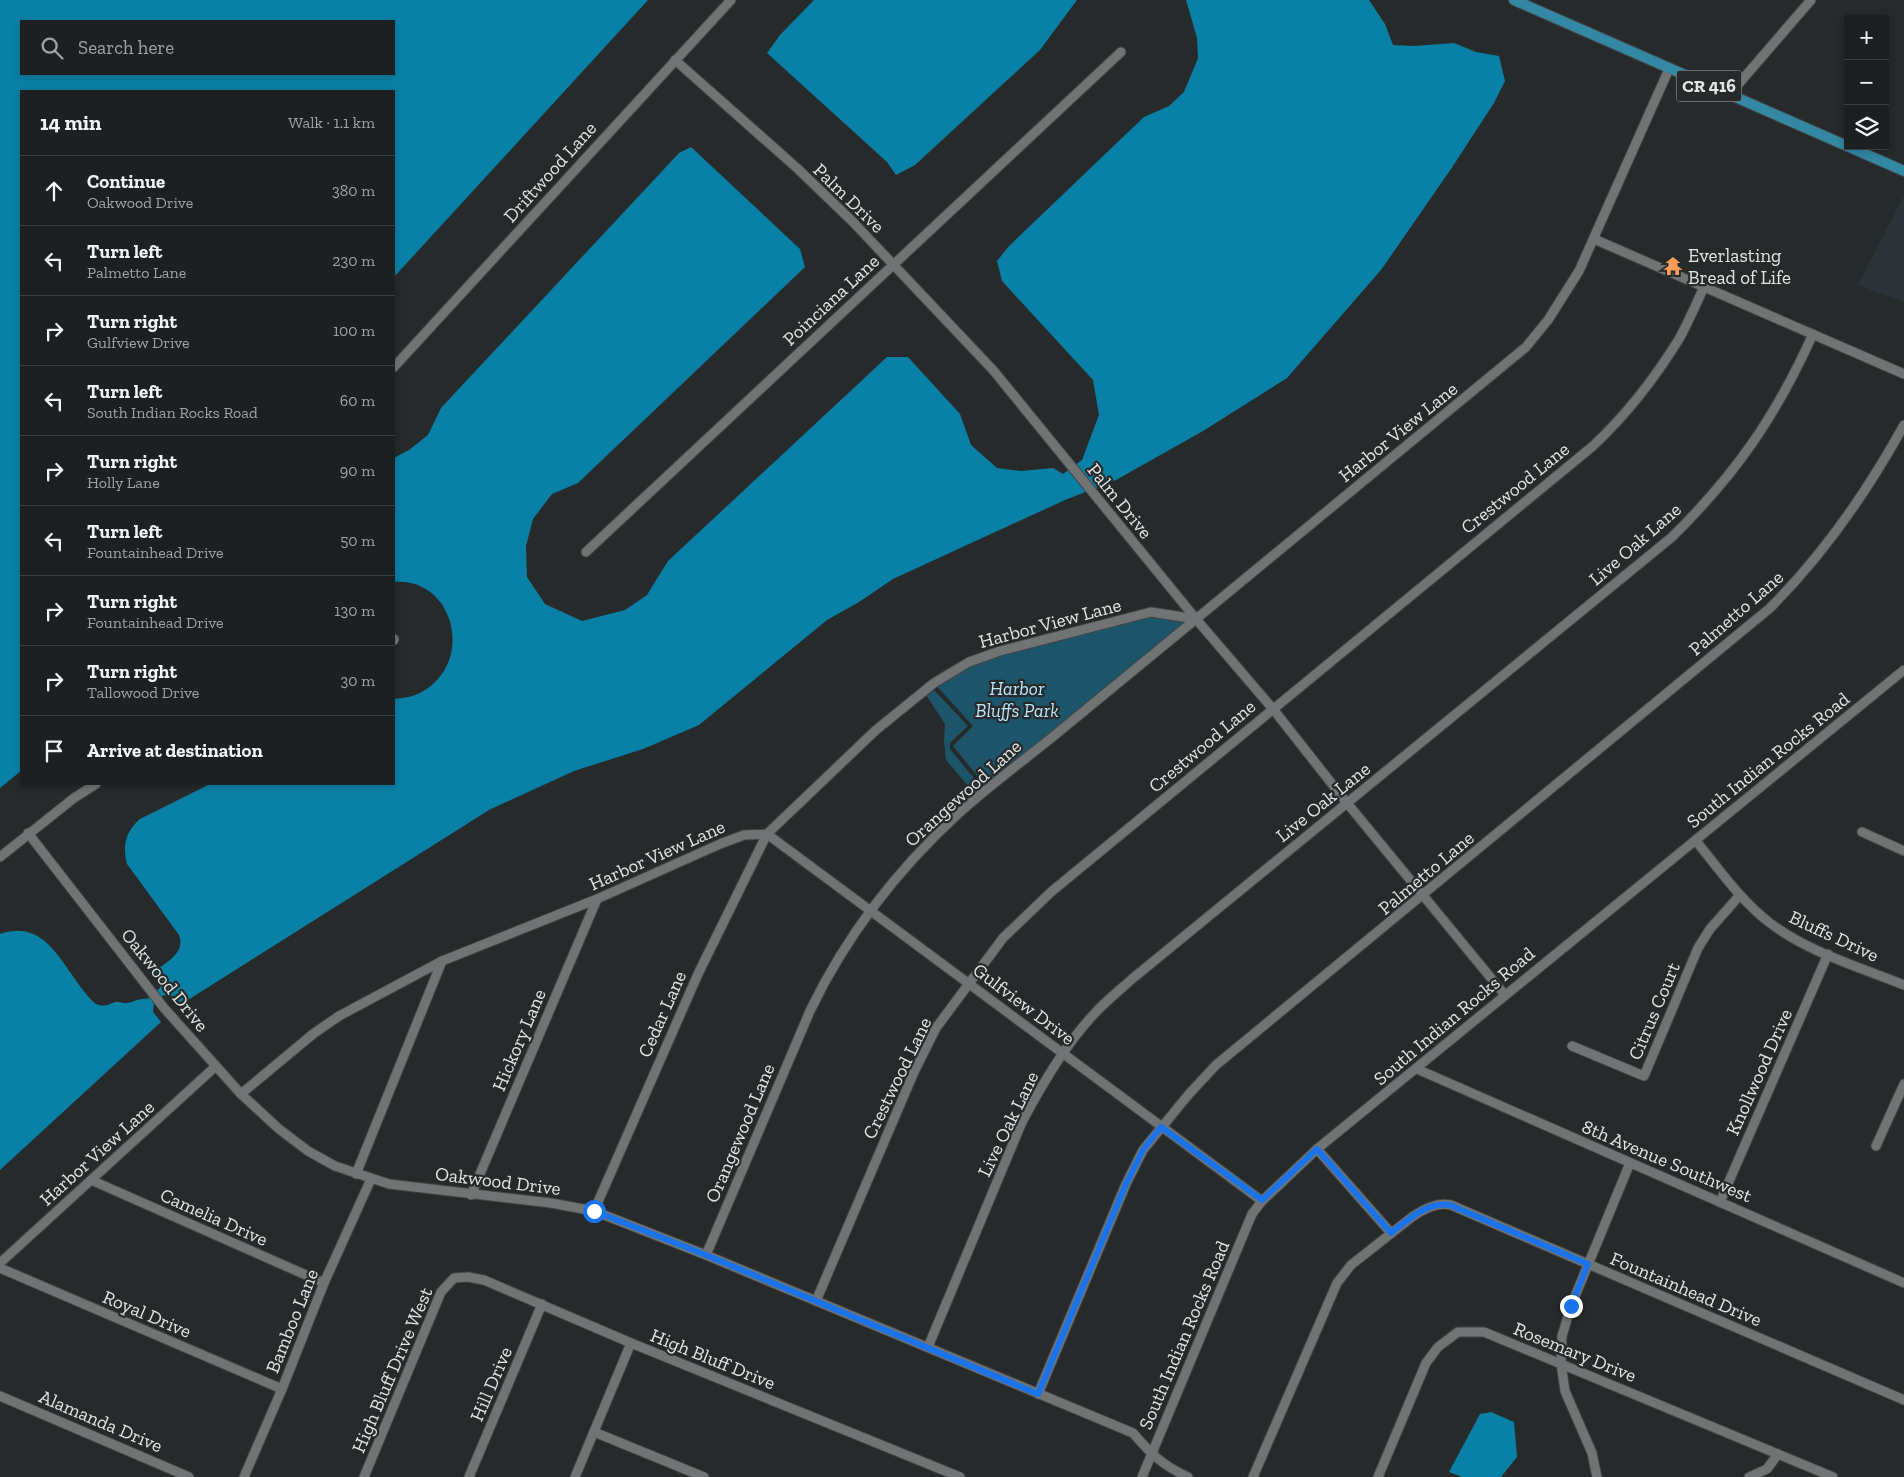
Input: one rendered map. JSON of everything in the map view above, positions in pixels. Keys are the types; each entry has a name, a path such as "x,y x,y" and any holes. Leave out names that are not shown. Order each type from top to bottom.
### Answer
{"main road":[{"name":"CR 416","path":"1514,0 1904,171"}],"street":[{"name":"Driftwood Lane","path":"395,366 731,0"},
{"path":"1729,95 1811,0"},
{"name":"Poinciana Lane","path":"586,552 1121,52"},
{"name":"Palm Drive","path":"675,60 853,222 993,370 1196,619 1273,709 1347,803 1505,995"},
{"name":"Harbor View Lane","path":"241,1094 313,1034 339,1016 442,961 597,899 720,844 744,835 767,834 876,730 934,683 969,662 1000,651 1152,612 1196,619 1526,348 1565,296 1594,239 1669,68"},
{"path":"1594,239 1904,374"},
{"name":"Crestwood Lane","path":"816,1301 914,1072 936,1028 1003,938 1051,892 1611,429 1656,375 1680,337 1704,287"},
{"name":"Live Oak Lane","path":"928,1347 1022,1122 1062,1053 1095,1013 1132,979 1672,537 1704,506 1758,437 1781,399 1813,334"},
{"name":"Palmetto Lane","path":"1038,1394 1126,1184 1143,1150 1188,1094 1216,1065 1770,608 1800,579 1825,548 1878,472 1904,425"},
{"name":"Orangewood Lane","path":"706,1255 810,1011 837,960 871,911 905,868 960,812 1196,619"},
{"name":"South Indian Rocks Road","path":"1142,1477 1252,1214 1262,1200 1317,1149 1904,670"},
{"path":"0,858 28,833 94,785"},
{"path":"1862,832 1904,851"},
{"name":"Oakwood Drive","path":"28,833 164,1008 241,1094 279,1129 308,1151 335,1166 389,1184 551,1203 594,1211 706,1255 1133,1433 1152,1454 1170,1469 1188,1477"},
{"name":"Gulfview Drive","path":"767,834 1262,1200"},
{"name":"Cedar Lane","path":"594,1211 698,974 767,834"},
{"name":"Bluffs Drive","path":"1696,840 1740,896 1788,936 1904,985"},
{"name":"Citrus Court","path":"1572,1046 1644,1076 1698,948 1710,929 1740,896"},
{"name":"Hickory Lane","path":"471,1195 597,899"},
{"name":"Knollwood Drive","path":"1720,1202 1828,954"},
{"path":"356,1174 442,961"},
{"name":"Harbor View Lane","path":"0,1263 216,1066"},
{"name":"8th Avenue Southwest","path":"1417,1069 1904,1283"},
{"path":"1876,1146 1904,1084"},
{"path":"1317,1149 1391,1233"},
{"path":"1597,1477 1592,1453 1565,1391 1561,1363 1562,1336 1571,1306 1630,1163"},
{"name":"Bamboo Lane","path":"244,1477 282,1389 324,1283 371,1179"},
{"name":"Camelia Drive","path":"91,1180 324,1283"},
{"name":"Fountainhead Drive","path":"1253,1477 1337,1284 1351,1265 1391,1233 1422,1210 1441,1203 1450,1205 1904,1400"},
{"name":"Royal Drive","path":"0,1268 282,1389"},
{"name":"High Bluff Drive","path":"454,1278 468,1277 484,1280 631,1343 960,1477"},
{"name":"High Bluff Drive West","path":"364,1477 441,1292 454,1278"},
{"name":"Hill Drive","path":"469,1477 542,1304"},
{"name":"Rosemary Drive","path":"1378,1477 1426,1363 1447,1338 1458,1332 1484,1332 1833,1477"},
{"path":"575,1477 631,1343"},
{"name":"Alamanda Drive","path":"0,1396 189,1477"},
{"path":"594,1432 704,1477"},
{"path":"1749,1477 1767,1469 1778,1454"}],"shaded area":[{"path":"0,0 648,0 395,276 395,90 20,90 20,772 0,788"},
{"path":"814,0 1077,0 1040,50 915,165 896,175 887,162 767,53 780,35"},
{"path":"1186,0 1369,0 1385,24 1393,45 1414,46 1454,43 1476,52 1499,56 1505,81 1494,103 1451,169 1381,270 1287,378 1203,431 1116,480 1065,500 893,579 859,602 827,620 699,725 643,749 574,771 489,810 180,1005 172,997 164,995 154,1003 153,1012 161,1022 0,1170 0,934 17,931 32,934 45,941 56,952 85,993 96,1004 130,1003 147,999 160,988 161,980 154,972 174,956 180,947 180,941 179,935 127,864 126,839 131,828 140,819 208,785 395,785 395,699 420,693 437,680 448,663 452,644 451,625 444,607 432,593 415,584 395,582 395,457 409,450 428,435 441,408 679,153 691,147 800,249 805,267 578,483 552,494 533,519 526,546 527,577 545,604 582,621 625,610 647,595 668,561 887,357 908,357 960,414 971,445 997,468 1021,471 1053,468 1063,474 1082,460 1099,415 1093,380 1002,281 997,261 1009,246 1144,117 1169,106 1184,92 1198,58 1197,38"},
{"path":"1904,196 1904,302 1858,285"},
{"path":"1491,1412 1514,1422 1517,1457 1501,1477 1462,1477 1449,1472 1480,1414"}],"green space":[{"name":"Harbor Bluffs Park","path":"1151,612 1196,619 988,789 953,746 973,726 934,683 969,662"},
{"path":"933,689 968,726 950,743 950,749 982,788 975,794 946,760 945,724 926,695"}],"place":[{"name":"Everlasting Bread of Life","path":"1673,266"}],"route":[{"path":"594,1211 706,1255 1038,1394 1126,1184 1143,1150 1161,1127 1262,1200 1317,1149 1391,1233 1412,1216 1441,1203 1450,1205 1588,1264 1571,1306"}]}
